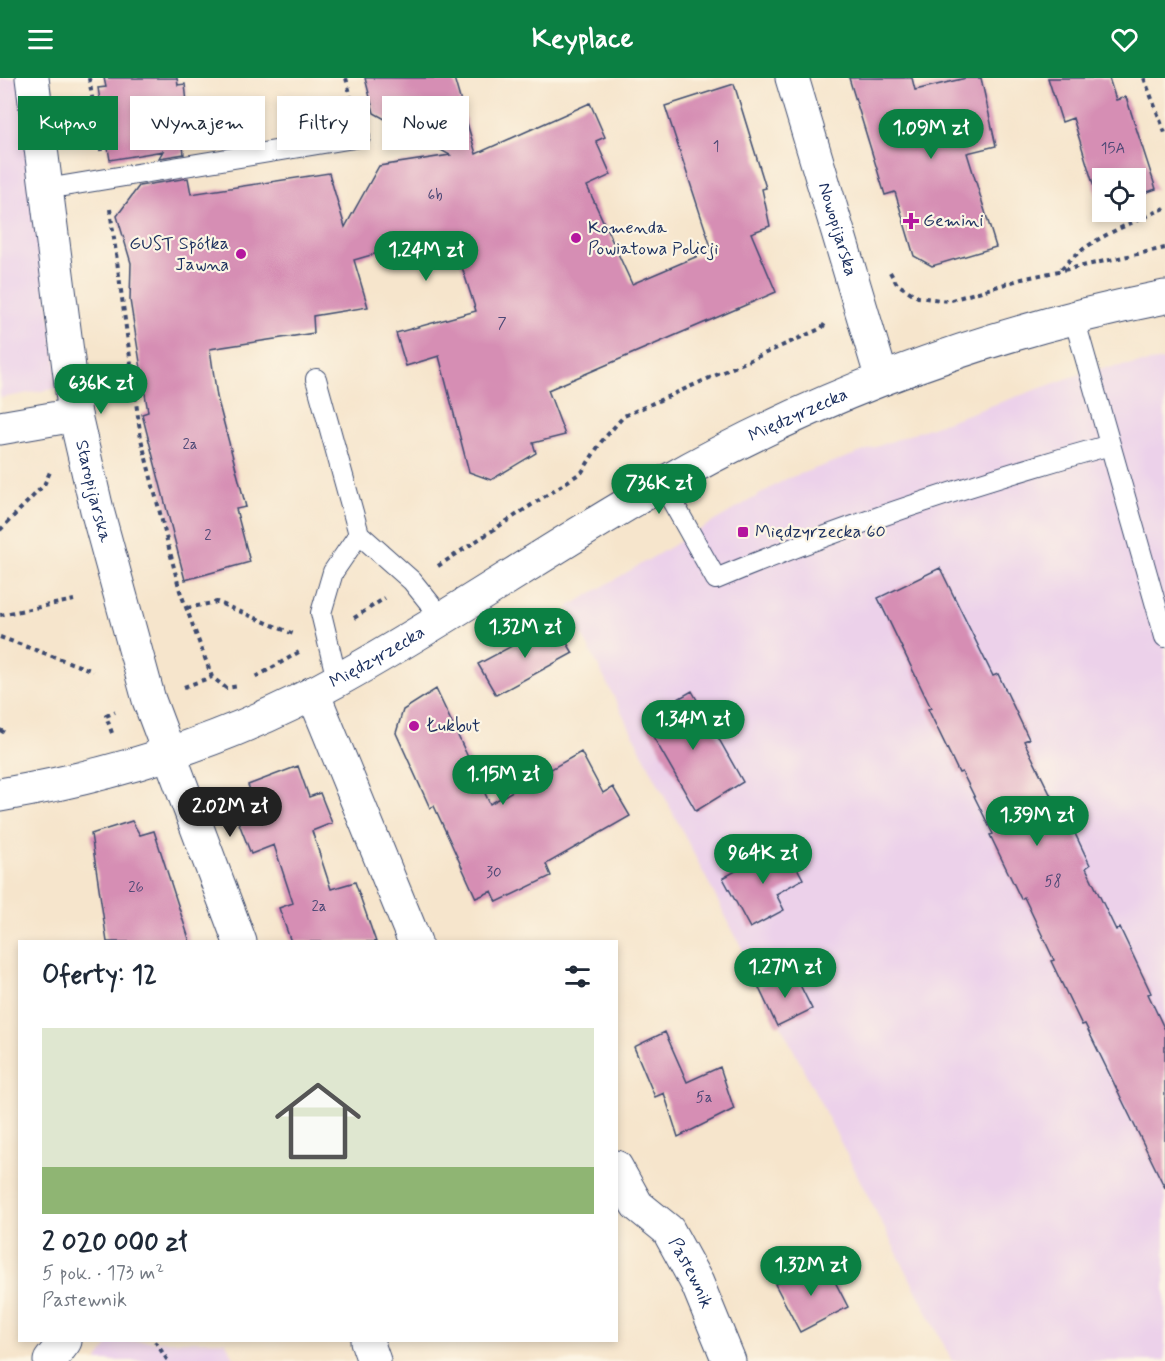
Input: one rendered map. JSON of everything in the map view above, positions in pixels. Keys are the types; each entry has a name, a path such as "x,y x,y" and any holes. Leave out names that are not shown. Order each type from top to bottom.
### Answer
{"street":[{"name":"Staropijarska","path":"32,78 75,415 97,510 149,700 169,754"},
{"name":"Nowopijarska","path":"792,78 882,379"},
{"name":"Międzyrzecka","path":"0,795 77,780 169,754 252,722 325,687 662,483 773,426 882,379 977,346 1074,318 1165,297"},
{"path":"0,428 75,415"},
{"path":"325,687 414,940"},
{"path":"169,754 202,834 239,940"},
{"name":"Pastewnik","path":"618,1171 637,1205 668,1230 697,1283 729,1361"},
{"path":"50,1361 64,1342"},
{"path":"367,1342 374,1361"}],"lane":[{"path":"46,189 283,150"},
{"path":"1074,318 1165,637"},
{"path":"316,379 359,534 412,581 441,617"},
{"path":"662,483 716,579 802,543 1027,468 1110,445"},
{"path":"325,687 318,640 321,613 333,572 359,534"}],"path":[{"path":"89,78 141,439 187,608 212,677 226,688 241,685"},
{"path":"1144,78 1165,133"},
{"path":"1060,270 1076,252 1109,233 1165,208"},
{"path":"889,270 897,284 918,297 948,301 1060,270 1165,248"},
{"path":"251,680 412,581 582,472 601,442 624,416 822,328 831,316"},
{"path":"0,530 44,485 52,467"},
{"path":"0,615 74,600"},
{"path":"187,608 217,602 292,633 318,640"},
{"path":"0,637 93,670"},
{"path":"156,1342 168,1361"}],"shaded area":[{"path":"0,78 20,78 22,96 18,96 18,150 29,150 59,388 0,398"},
{"path":"1165,360 1165,1361 952,1361 568,607 786,479 1091,370"},
{"path":"110,1342 226,1342 236,1361 97,1361"}],"building":[{"path":"104,78 177,78 178,85 185,84 186,96 130,96 130,150 183,150 184,154 159,158 163,151 110,160 108,150 118,150 118,96 99,96 98,88 106,87"},
{"path":"365,78 454,78 459,96 382,96 382,117 374,113"},
{"path":"849,78 912,78 915,90 966,78 981,78 996,146 967,153 996,247 932,266 914,256 895,192 885,195"},
{"path":"1048,78 1109,78 1116,100 1126,97 1156,189 1146,192 1146,168 1092,168 1092,181 1073,118 1062,122"},
{"path":"734,84 766,188 762,189 770,226 751,233 776,292 548,390 565,435 533,443 536,453 491,480 469,472 439,356 406,366 396,333 476,311 454,242 435,246 433,237 354,260 368,307 313,316 314,333 210,349 217,397 246,507 236,509 250,562 185,580 142,414 148,412 130,300 131,263 117,216 139,186 188,178 191,194 329,173 345,227 379,166 450,155 441,150 469,150 469,130 476,154 590,103 605,137 596,141 611,175 587,186 632,284 712,250 665,106"},
{"path":"940,568 993,676 998,674 1029,739 1024,741 1054,802 1059,800 1090,865 1086,868 1116,930 1120,928 1151,993 1148,994 1165,1030 1165,1188 1085,1024 1082,1025 1051,961 1054,960 1024,897 1021,899 990,835 993,834 962,772 959,773 928,709 931,708 878,598"},
{"path":"555,623 573,653 496,695 478,664"},
{"path":"436,689 490,804 581,752 603,793 613,787 630,816 546,864 551,876 497,902 492,891 476,898 434,806 430,808 396,733 403,710"},
{"path":"692,691 743,782 696,811 643,719"},
{"path":"298,766 309,797 320,793 332,823 312,831 331,889 355,882 375,940 290,940 279,908 293,903 274,845 251,854 231,803 252,795 248,785"},
{"path":"132,821 140,835 154,831 189,940 107,940 91,834"},
{"path":"784,844 803,879 776,894 784,910 750,928 723,878"},
{"path":"793,971 812,1009 777,1026 759,988"},
{"path":"665,1032 687,1082 720,1067 734,1109 678,1137 664,1093 655,1097 634,1047"},
{"path":"813,1264 821,1279 831,1274 848,1307 800,1332 775,1284"}],"place":[{"name":"Gemini","path":"911,221"},
{"name":"Komenda Powiatowa Policji","path":"576,238"},
{"name":"GUST Spółka Jawna","path":"241,254"},
{"name":"Międzyrzecka 60","path":"743,532"},
{"name":"Łukbut","path":"414,726"}]}
